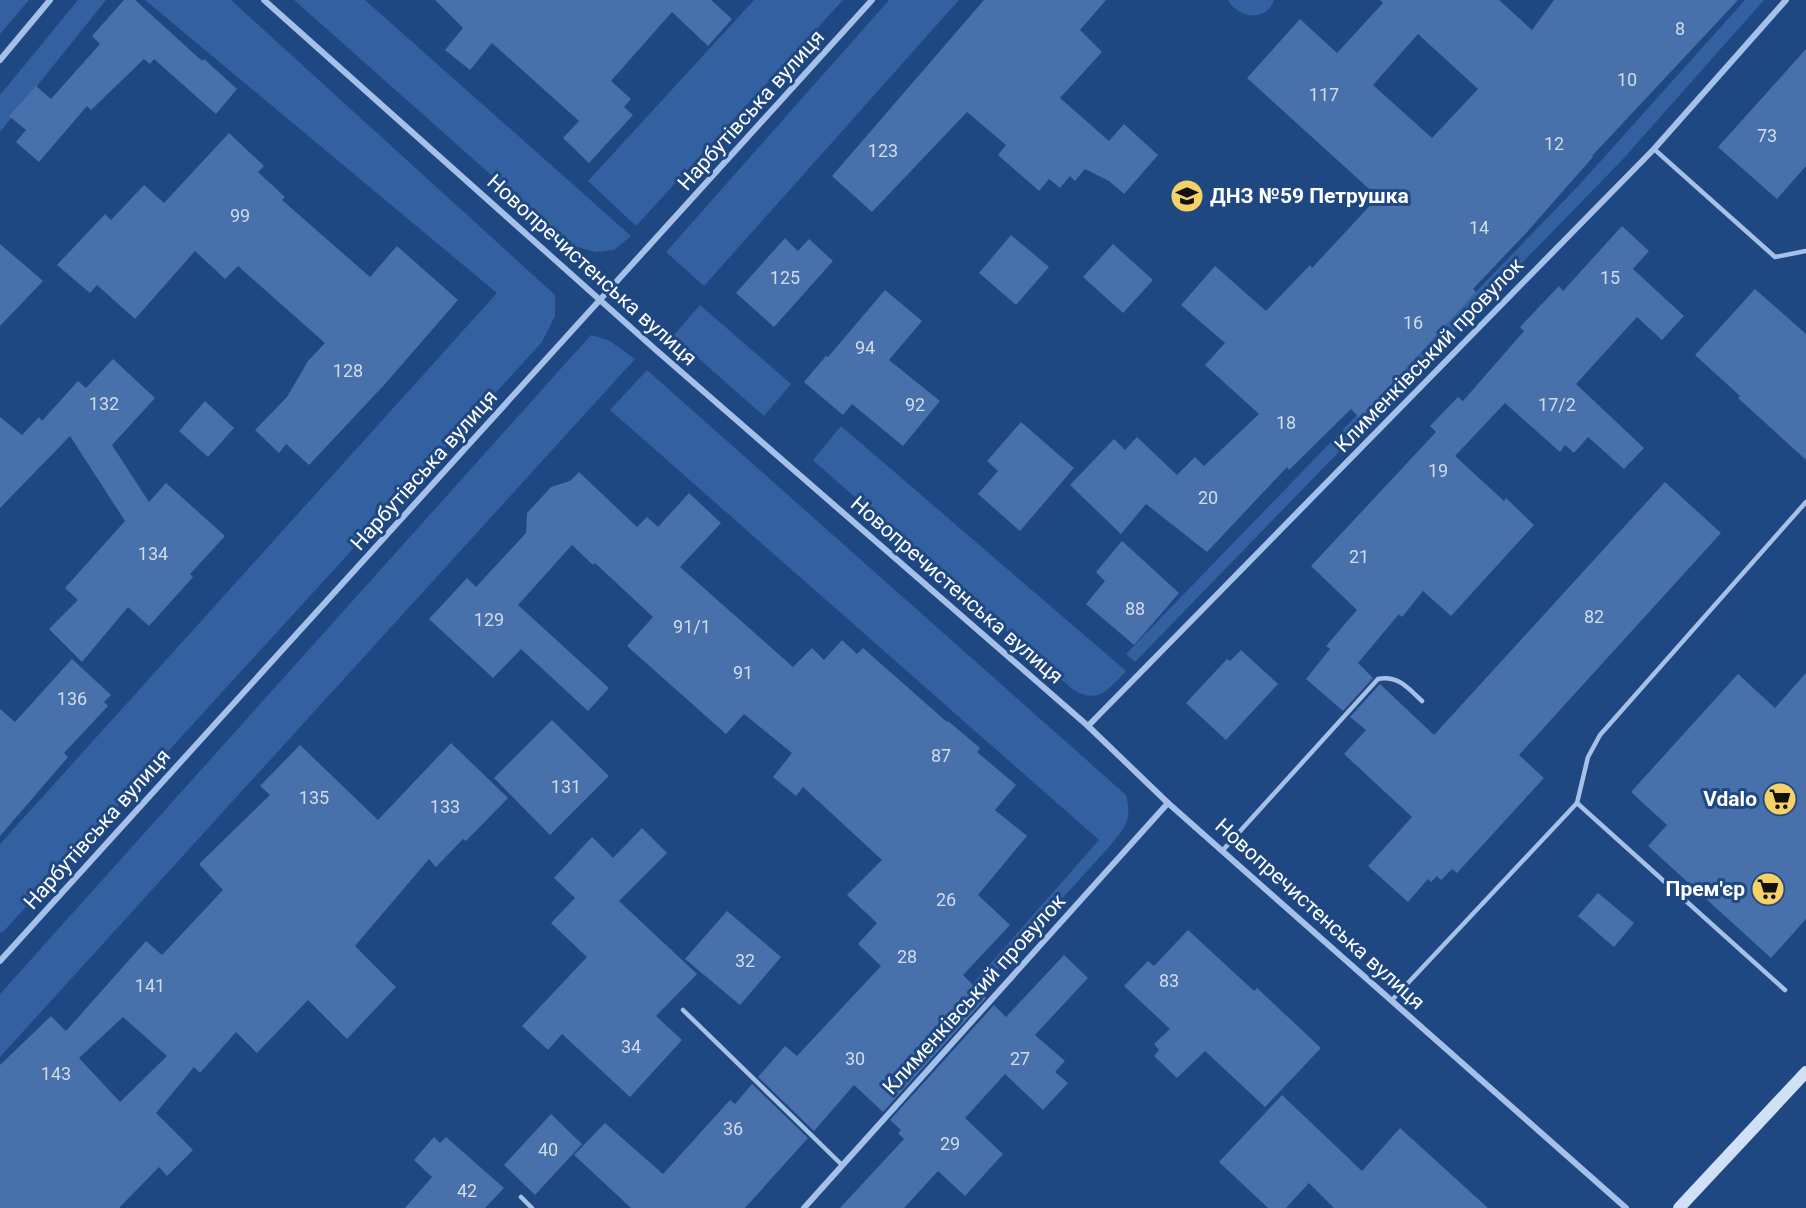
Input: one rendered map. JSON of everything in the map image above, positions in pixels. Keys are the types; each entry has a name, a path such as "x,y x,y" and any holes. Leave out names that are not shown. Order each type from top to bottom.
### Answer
{"main road":[{"path":"1679,1208 1806,1072"}],"street":[{"path":"0,60 50,0"},
{"name":"Новопречистенська вулиця","path":"264,0 601,300 1088,726 1168,803 1626,1208"},
{"name":"Нарбутівська вулиця","path":"0,961 872,0"},
{"name":"Клименківський провулок","path":"1088,726 1654,149 1786,0"},
{"name":"Клименківський провулок","path":"804,1208 1168,803"}],"lane":[{"path":"1654,149 1775,257 1806,251"},
{"path":"1392,1000 1577,803 1588,757 1600,735 1806,502"},
{"path":"1223,850 1378,680 1395,678 1404,683 1422,700"},
{"path":"1577,803 1785,990"},
{"path":"683,1010 842,1165"},
{"path":"521,1197 532,1208"}],"shaded area":[{"path":"0,0 29,0 0,34"},
{"path":"78,0 106,0 0,132 0,95"},
{"path":"145,0 231,0 555,295 555,316 542,342 0,933 0,844 497,293"},
{"path":"294,0 365,0 631,236 614,250 596,252 570,245"},
{"path":"754,0 843,0 636,226 588,181"},
{"path":"889,0 959,0 704,286 666,252"},
{"path":"1228,0 1274,0 1265,12 1252,15 1238,11"},
{"path":"1745,0 1764,0 1624,158 1135,662 1126,654 1580,184"},
{"path":"700,305 791,384 764,416 673,336"},
{"path":"591,335 610,341 635,359 0,1057 0,994"},
{"path":"647,370 1126,795 1128,818 1119,835 933,1041 927,1036 1099,840 610,410"},
{"path":"841,426 1126,671 1108,689 1095,696 1088,696 1071,688 813,460"}],"building":[{"path":"124,0 135,0 202,61 204,59 237,89 216,114 154,59 150,64 144,59 91,110 87,106 39,162 16,142 26,130 9,116 36,86 51,99 100,44 92,36"},
{"path":"435,0 711,0 732,19 708,46 672,12 611,81 631,99 624,107 633,115 589,163 563,138 579,121 492,43 470,70 445,50 463,28"},
{"path":"984,0 1106,0 1080,30 1102,52 1060,98 1109,141 1124,124 1158,155 1124,194 1109,181 1085,169 1075,181 1070,176 1060,188 1049,179 1039,191 998,155 1006,145 967,112 872,212 832,176"},
{"path":"1380,0 1499,0 1532,30 1554,0 1738,0 1592,156 1527,232 1473,289 1476,292 1360,418 1351,409 1289,470 1287,467 1207,552 1146,504 1121,534 1070,485 1114,439 1125,450 1137,437 1177,475 1195,457 1204,466 1259,414 1205,365 1225,343 1181,305 1215,266 1266,311 1310,265 1312,268 1378,197 1247,78 1300,19 1337,53 1383,3","holes":["1418,34 1478,89 1432,138 1373,85"]},
{"path":"1806,49 1806,166 1777,199 1718,147"},
{"path":"229,133 264,166 258,172 285,197 282,200 370,277 397,246 458,300 385,384 309,465 286,444 279,453 255,430 287,397 308,361 325,343 238,266 225,279 195,251 135,319 97,285 90,293 57,265 105,214 111,220 144,185 164,203"},
{"path":"1622,226 1649,251 1633,269 1684,316 1662,340 1637,317 1576,384 1644,448 1624,469 1588,437 1574,453 1565,445 1560,452 1505,403 1455,456 1504,501 1506,498 1534,525 1451,616 1423,591 1402,617 1399,614 1358,663 1373,678 1343,711 1306,679 1330,649 1326,646 1357,610 1311,566 1436,432 1430,426 1458,397 1463,401 1524,331 1520,327 1559,286 1563,291"},
{"path":"1011,235 1049,267 1016,305 979,273"},
{"path":"785,238 798,251 809,239 833,261 774,327 736,293"},
{"path":"0,244 43,281 0,326"},
{"path":"1113,244 1153,280 1123,313 1083,277"},
{"path":"1755,289 1806,334 1806,460 1695,355"},
{"path":"885,290 922,321 889,360 940,401 903,446 852,404 843,415 804,382"},
{"path":"113,359 155,398 112,445 149,502 166,483 225,536 190,574 193,577 149,626 128,607 82,662 49,629 78,600 65,588 125,521 70,436 0,508 0,417 22,435 39,417 42,421 78,381 86,388"},
{"path":"205,401 234,428 208,457 179,431"},
{"path":"1021,422 1074,468 1020,531 978,494 998,471 987,461"},
{"path":"579,472 637,527 647,517 658,527 689,493 721,523 680,567 793,667 812,648 824,660 842,640 857,654 863,648 980,748 977,752 1016,785 995,810 1027,836 978,895 1010,925 963,975 986,998 883,1112 854,1085 814,1131 758,1077 785,1046 797,1056 881,966 858,944 877,923 847,895 882,860 803,787 796,796 773,777 792,753 744,714 726,734 627,646 653,617 595,563 593,565 572,545 518,605 609,688 588,711 521,649 493,678 429,619 467,578 476,587 526,533 527,513 551,487 570,481"},
{"path":"1665,482 1721,533 1519,755 1544,778 1457,873 1452,869 1441,880 1437,876 1431,882 1428,879 1408,902 1368,866 1412,817 1344,754 1366,730 1350,717 1380,684 1434,735"},
{"path":"1122,541 1179,593 1134,645 1086,604 1105,581 1096,572"},
{"path":"1241,650 1278,684 1226,740 1186,703 1227,659 1230,661"},
{"path":"72,659 111,695 104,702 108,706 64,753 68,757 0,836 0,709 15,722"},
{"path":"1806,673 1806,919 1771,958 1648,846 1667,825 1631,792 1738,674 1775,708"},
{"path":"552,720 609,776 550,835 494,778"},
{"path":"451,743 508,798 466,841 463,839 436,867 429,859 355,946 396,987 347,1039 308,1000 257,1053 236,1032 200,1073 194,1067 156,1113 193,1150 167,1176 159,1167 119,1208 0,1208 0,1065 51,1016 66,1031 146,941 162,955 223,890 199,864 270,795 260,786 300,745 378,820","holes":["123,1017 167,1056 120,1102 79,1058"]},
{"path":"642,828 667,853 619,901 697,974 656,1016 682,1040 630,1097 562,1034 548,1050 522,1026 587,957 551,923 575,898 554,878 592,837 613,858"},
{"path":"1598,893 1634,923 1614,947 1578,916"},
{"path":"727,911 781,957 740,1005 685,959"},
{"path":"1188,930 1254,991 1257,988 1321,1048 1265,1107 1205,1051 1177,1078 1154,1056 1159,1050 1154,1044 1170,1029 1124,986 1148,961 1154,966"},
{"path":"1064,955 1088,978 1035,1035 1065,1061 1055,1072 1068,1083 1043,1110 1005,1074 965,1118 1003,1154 965,1196 938,1171 904,1208 840,1208 904,1139 898,1133 901,1130 890,1120 994,1005 1006,1017"},
{"path":"752,1084 808,1138 745,1208 631,1208 574,1155 605,1123 663,1174 730,1100 735,1104"},
{"path":"1282,1095 1362,1171 1400,1128 1488,1208 1334,1208 1309,1183 1286,1208 1268,1208 1219,1162"},
{"path":"551,1114 582,1144 535,1195 504,1165"},
{"path":"434,1137 440,1143 446,1137 504,1188 485,1208 405,1208 432,1177 414,1160"}],"place":[{"name":"ДНЗ №59 Петрушка","path":"1187,196"},
{"name":"Vdalo","path":"1780,799"},
{"name":"Прем'єр","path":"1768,889"}]}
